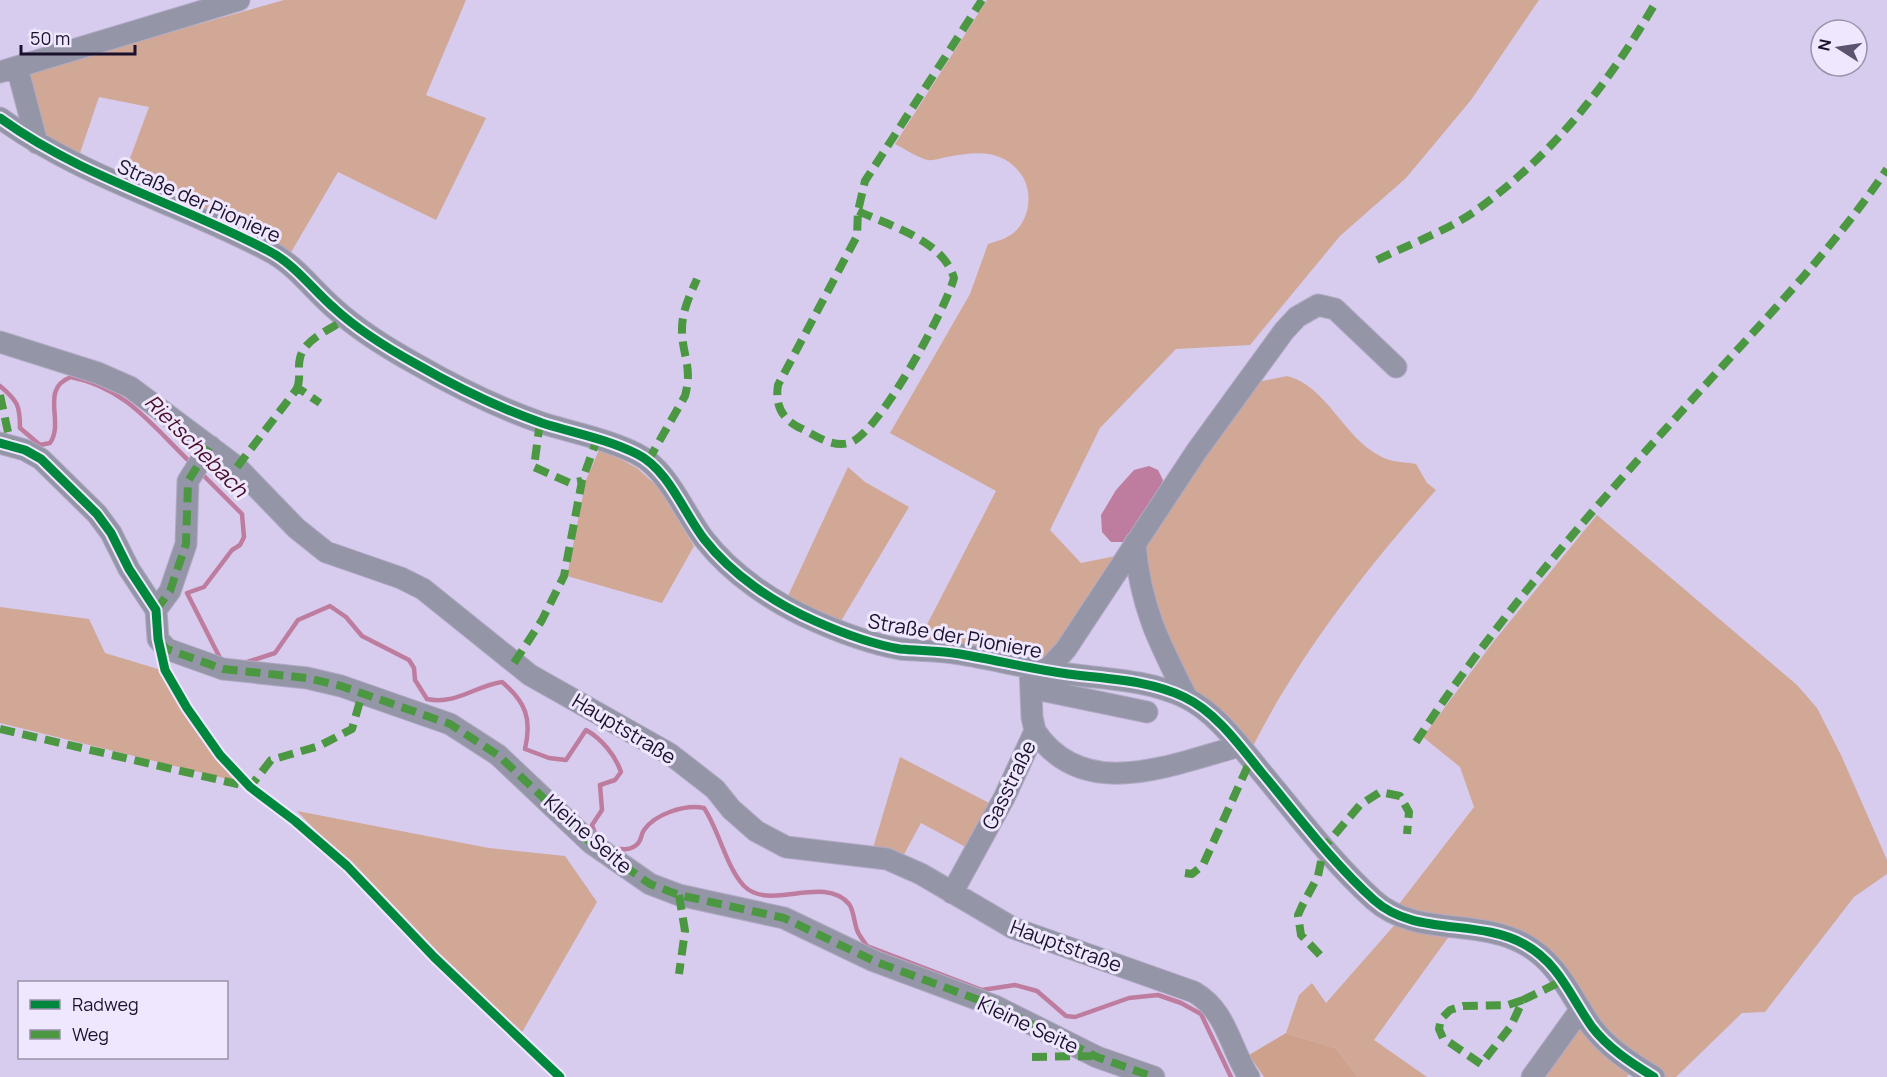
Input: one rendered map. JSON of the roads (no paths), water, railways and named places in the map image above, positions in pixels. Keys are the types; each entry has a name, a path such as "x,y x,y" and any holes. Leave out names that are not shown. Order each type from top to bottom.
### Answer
{"street":[{"path":"37,143 6,66 239,0"},
{"name":"Straße der Pioniere","path":"0,118 77,166 220,227 281,257 297,269 328,303 374,339 477,397 540,422 597,439 648,461 719,556 752,584 796,612 876,644 902,649 957,653 1036,676 1144,684 1187,698 1207,722 1240,746 1324,847 1382,907 1394,914 1421,922 1496,931 1529,946 1555,967 1596,1032 1608,1044 1654,1077"},
{"path":"1036,676 1066,649 1135,543 1284,331 1310,308 1318,305 1335,309 1396,367"},
{"name":"Hauptstraße","path":"0,342 98,373 130,387 206,452 237,466 296,528 327,552 401,578 423,589 530,675 670,754 715,789 731,809 771,841 786,847 887,859 921,874 1013,928 1194,992 1207,999 1223,1021 1249,1077"},
{"name":"Kleine Seite","path":"0,443 25,450 41,459 97,514 111,533 129,569 156,610 158,639 167,649 223,669 307,678 341,686 450,724 471,735 507,762 591,843 650,884 678,895 784,918 874,961 995,1006 1097,1057 1154,1077"},
{"path":"156,610 170,591 186,544 188,482 206,452"},
{"path":"1135,543 1141,593 1149,618 1187,698"},
{"path":"1036,676 1147,712"},
{"name":"Gasstraße","path":"952,893 1004,798 1035,731 1036,676"},
{"path":"1035,731 1046,747 1071,765 1110,775 1141,772 1240,746"},
{"path":"1532,1077 1581,1009"}],"waterway":[{"name":"Rietschebach","path":"0,386 17,404 20,428 40,445 50,443 54,435 56,389 71,377 91,382 124,400 193,465"},
{"name":"Rietschebach","path":"201,473 242,514 244,537 240,545 232,550 204,587 187,593 221,660"},
{"name":"Rietschebach","path":"244,663 275,653 298,620 330,606 346,617 362,636 409,660 414,668 415,680 427,699 456,697 502,682 517,697 525,712 528,729 525,749 549,758 566,760 586,730 603,743 615,760 621,772 615,780 600,785 602,810 592,825 596,836"},
{"name":"Rietschebach","path":"612,848 632,848 639,843 649,824 663,815 688,807 704,808 732,869 744,886 755,893 768,896 825,892 838,896 851,907 858,932 867,946 982,990 1015,985 1037,991 1066,1016 1075,1017 1129,998 1158,995 1181,1003 1201,1014 1231,1077"}]}
